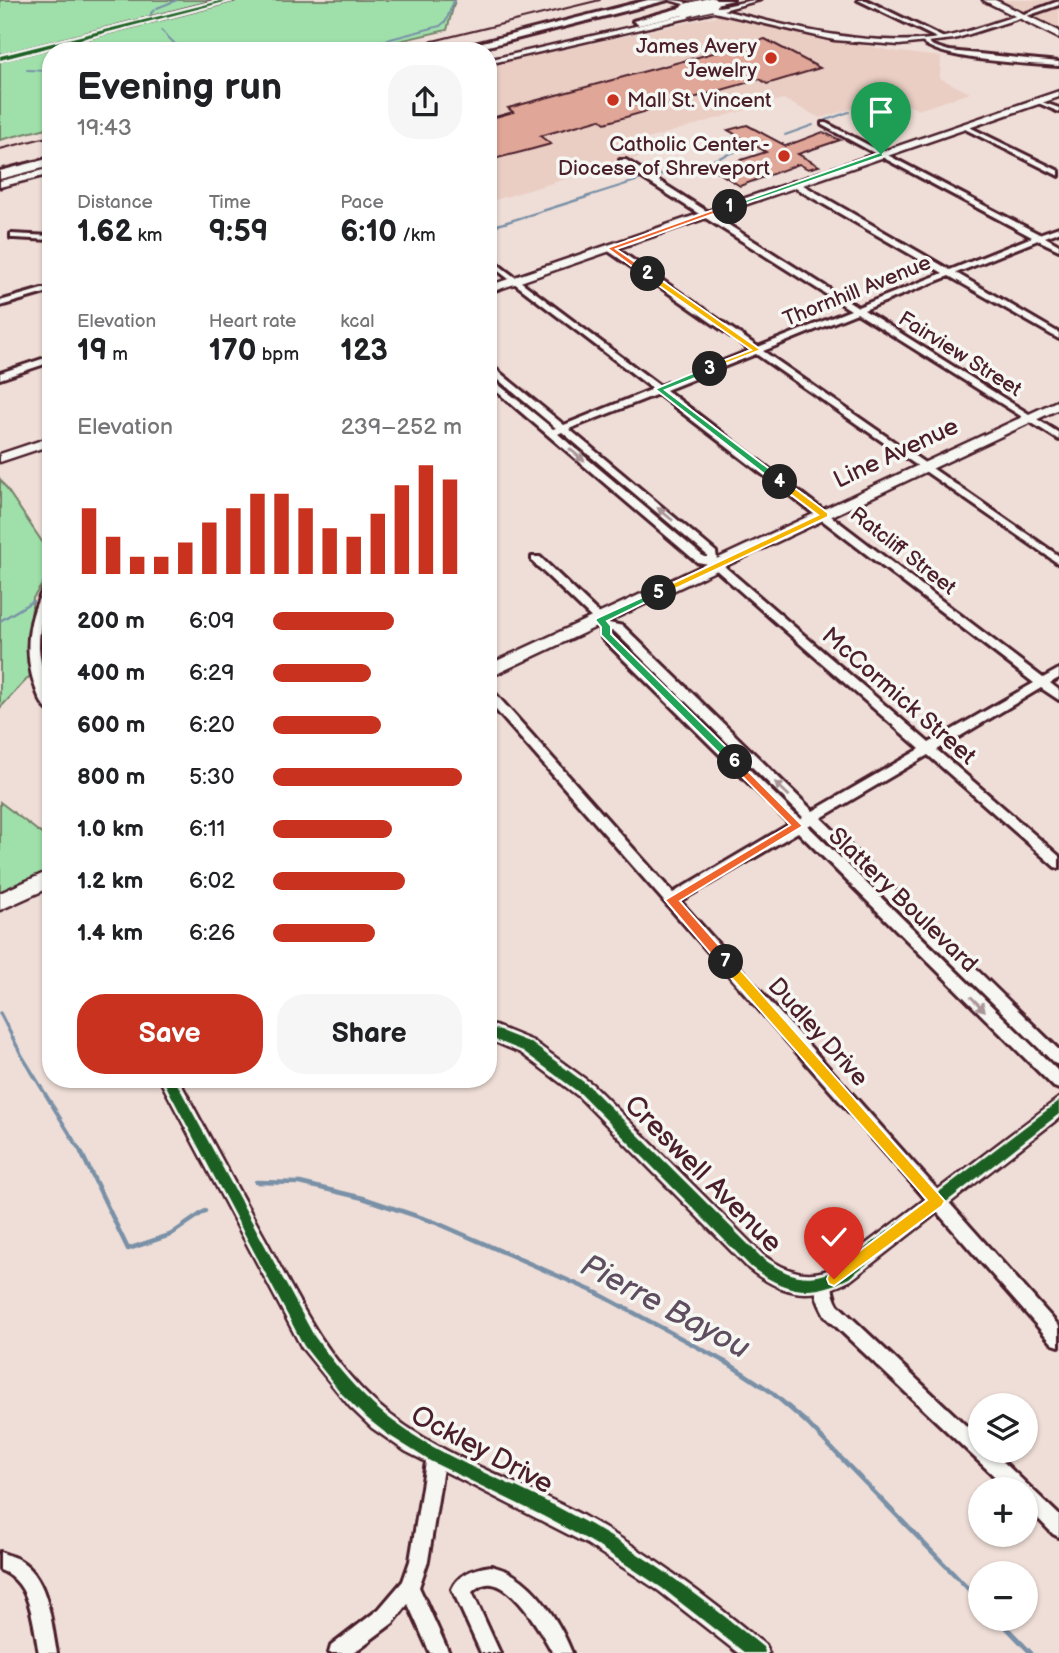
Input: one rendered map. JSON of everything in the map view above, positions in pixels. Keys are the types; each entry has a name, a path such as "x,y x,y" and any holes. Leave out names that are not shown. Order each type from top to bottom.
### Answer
{"highway":[{"path":"486,42 510,33 634,0"},
{"path":"497,52 690,4 727,0"},
{"path":"492,42 660,1"},
{"path":"0,162 42,151"},
{"path":"0,175 42,164"}],"main road":[{"path":"988,0 1059,35"},
{"path":"972,1 1002,14 1019,17"},
{"name":"Line Avenue","path":"497,668 603,623 715,563 825,515 1059,404"},
{"path":"0,902 42,882"}],"street":[{"path":"63,42 230,0"},
{"path":"861,0 948,38"},
{"path":"873,0 948,38"},
{"path":"497,59 690,4 752,1"},
{"path":"752,1 739,10 768,22"},
{"path":"690,4 866,41 924,41 948,38 1059,3"},
{"path":"924,41 944,52 1059,64"},
{"path":"0,58 42,47"},
{"path":"497,287 1059,94"},
{"path":"1038,101 1059,110"},
{"path":"824,124 1059,248"},
{"path":"963,126 1059,174"},
{"name":"Fairview Street","path":"623,162 1030,418"},
{"path":"0,184 42,173"},
{"path":"795,184 1059,336"},
{"name":"Thornhill Avenue","path":"552,433 1059,229"},
{"path":"14,236 42,237"},
{"path":"610,248 1059,561"},
{"name":"Ratcliff Street","path":"497,266 1059,696"},
{"path":"0,304 42,291"},
{"path":"0,376 42,362"},
{"name":"McCormick Street","path":"497,374 712,554 715,563"},
{"name":"McCormick Street","path":"497,387 701,560 715,563 1059,863"},
{"path":"1030,418 1059,438"},
{"path":"0,458 42,444"},
{"path":"628,497 639,492"},
{"name":"Slattery Boulevard","path":"536,559 603,623 618,629 1059,1059"},
{"path":"42,601 35,620 34,647 42,686"},
{"path":"38,608 42,608"},
{"name":"Slattery Boulevard","path":"603,623 606,635 1059,1082"},
{"path":"671,900 1059,673"},
{"name":"Dudley Drive","path":"497,703 1059,1338"},
{"name":"Creswell Avenue","path":"497,1035 527,1047 585,1090 771,1274 798,1284 824,1283"},
{"name":"Ockley Drive","path":"173,1088 296,1319 321,1359 366,1408 389,1428 436,1457 571,1522 637,1562 711,1615 757,1653"},
{"path":"1007,1477 832,1311 824,1296 824,1283 844,1273 1059,1107"},
{"path":"338,1653 386,1616 410,1587 419,1561 436,1457"},
{"path":"1038,1506 1059,1528"},
{"path":"0,1561 19,1569 30,1583 48,1653"},
{"path":"491,1653 461,1589 471,1577 485,1573 511,1582 528,1599 548,1625 563,1653"},
{"path":"410,1587 440,1653"}],"shaded area":[{"path":"991,0 1059,0 1059,31 1032,19"},
{"path":"721,15 892,51 941,57 940,78 970,93 918,110 893,97 820,118 783,99 644,140 661,151 497,199 497,64"}],"green space":[{"path":"0,0 455,0 447,30 395,42 42,42 42,129 0,140"},
{"path":"0,479 42,542 42,584 33,598 27,653 30,676 0,708"},
{"path":"0,802 42,834 42,875 0,894"}],"building":[{"name":"Mall St. Vincent","path":"765,39 820,68 767,84 760,79 605,123 600,119 540,136 551,144 497,158 497,116 513,112 508,108"},
{"name":"Catholic Center - Diocese of Shreveport","path":"747,125 786,146 823,132 840,140 798,154 819,166 808,169 799,164 740,186 713,169 766,152 728,130"}],"waterway":[{"path":"157,8 177,0"},
{"path":"379,42 440,26 446,21 454,0"},
{"path":"152,18 151,13 154,10"},
{"path":"161,30 173,42"},
{"path":"27,70 42,71"},
{"path":"826,120 849,112"},
{"path":"785,135 813,125"},
{"path":"654,176 684,171 753,145"},
{"path":"585,197 639,180"},
{"path":"497,225 590,196"},
{"path":"0,621 33,601"},
{"name":"Pierre Bayou","path":"0,1013 22,1056 82,1154"},
{"name":"Pierre Bayou","path":"82,1154 128,1249 170,1235 205,1211"},
{"name":"Pierre Bayou","path":"256,1182 300,1183 363,1198 437,1223 597,1293 729,1364 770,1391 806,1422 968,1589"},
{"name":"Pierre Bayou","path":"1010,1631 1031,1653"}],"railway":[{"path":"429,42 600,0"},
{"path":"0,149 42,138"}],"cycle path":[{"path":"63,42 230,0"},
{"path":"0,58 42,47"},
{"path":"497,1035 527,1047 585,1090 756,1262 777,1276 798,1283 821,1283 844,1273 1059,1107"},
{"path":"173,1088 309,1341 357,1400 413,1443 549,1510 644,1566 757,1653"}],"place":[{"name":"James Avery Jewelry","path":"771,58"},
{"name":"Mall St. Vincent","path":"613,100"},
{"name":"Catholic Center - Diocese of Shreveport","path":"784,156"}],"route":[{"path":"834,1279 937,1201 671,900 797,826 606,635 606,626 600,620 825,515 659,389 757,350 610,248 881,154"}]}
